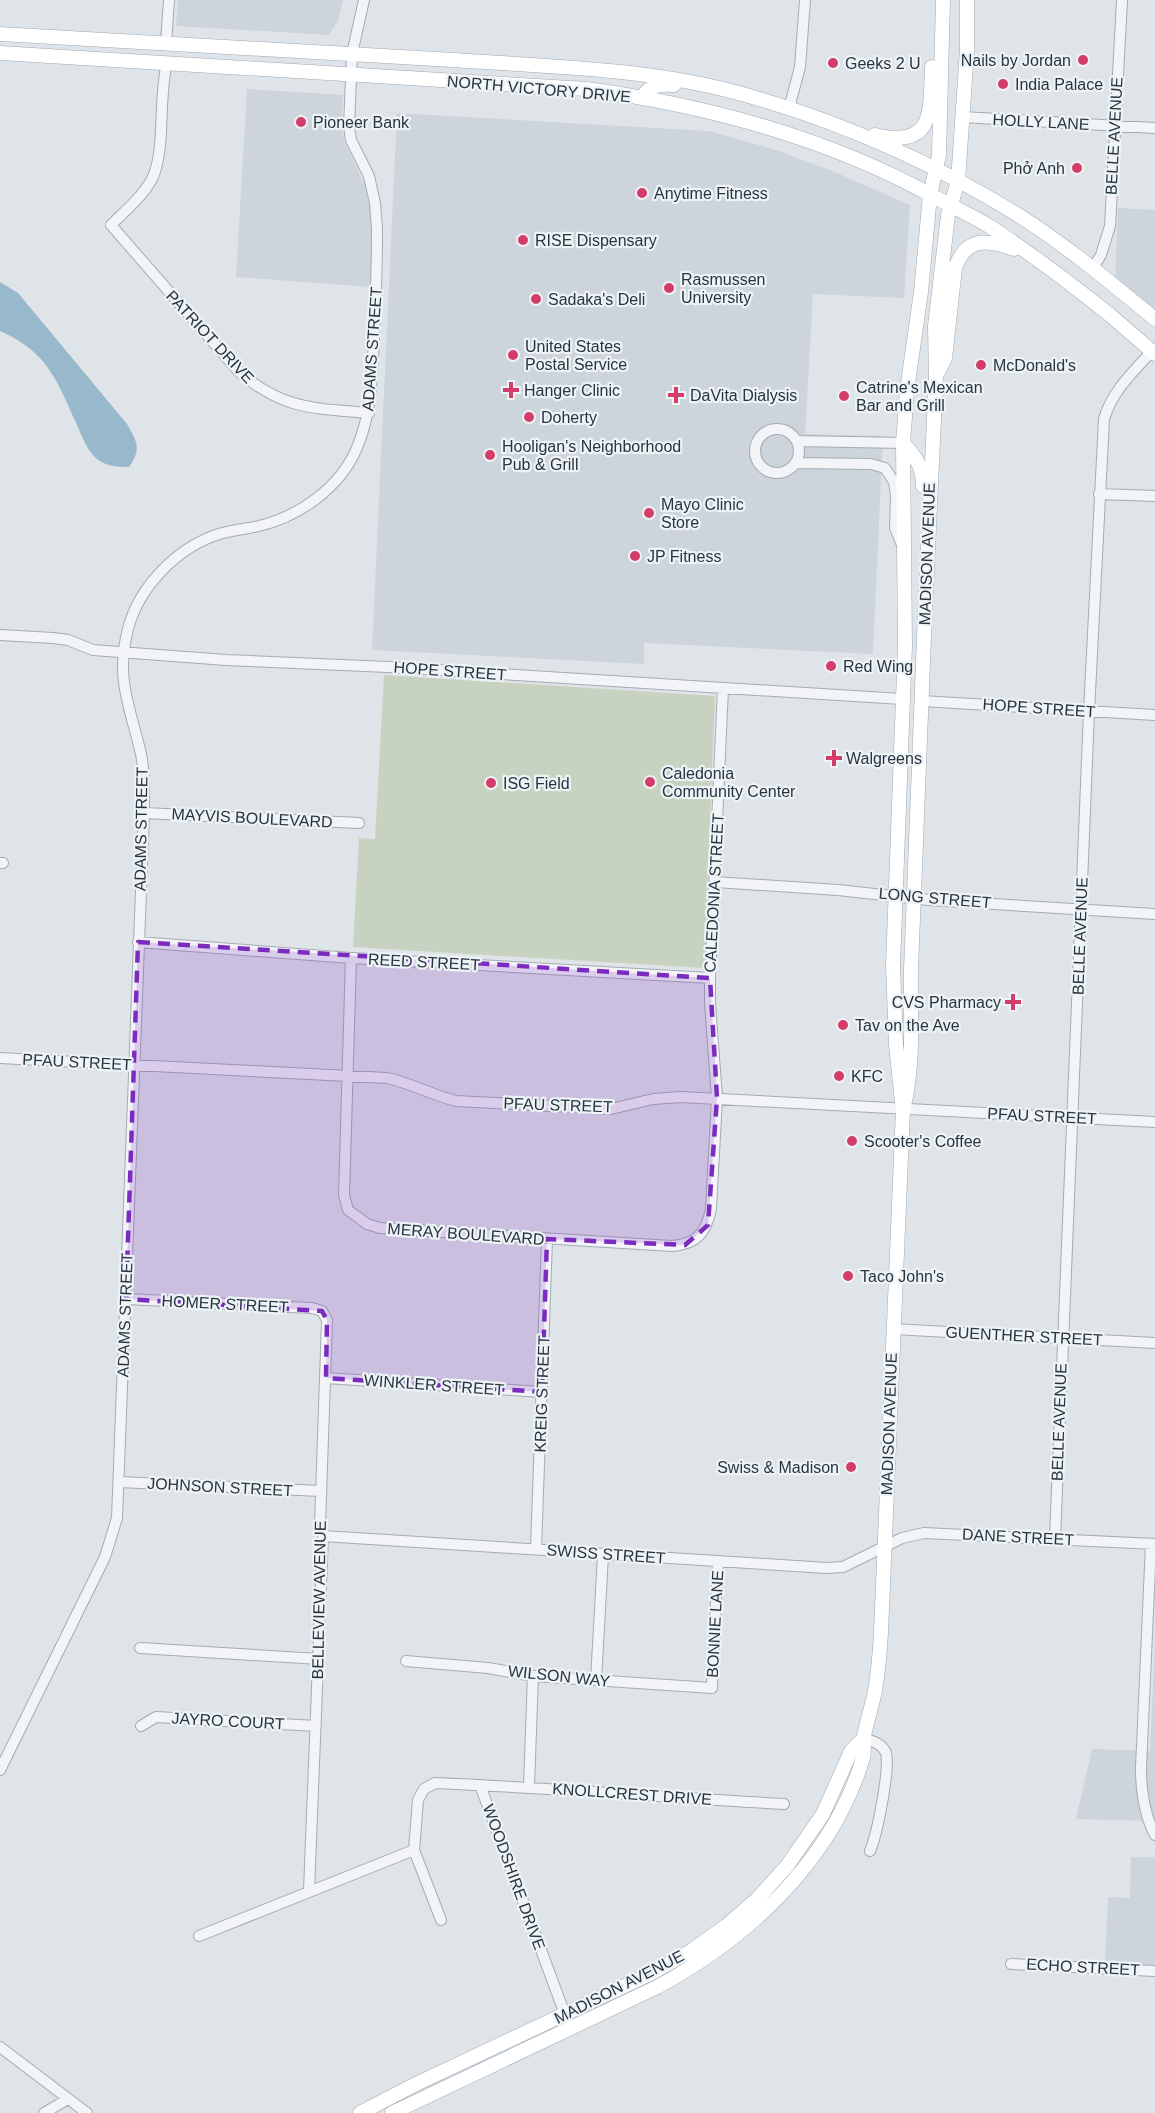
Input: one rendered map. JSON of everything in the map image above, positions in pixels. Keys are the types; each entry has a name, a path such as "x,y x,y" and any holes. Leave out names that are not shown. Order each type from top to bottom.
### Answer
{"main road":[{"path":"838,125 895,139 915,134 925,125 930,115 933,35 942,0"},
{"name":"MADISON AVENUE","path":"392,2113 657,1987 698,1964 735,1938 768,1909 799,1875 835,1822 864,1755 864,1738 879,1661 903,1110 893,997 903,699 903,443 930,195 937,170 942,0"},
{"name":"MADISON AVENUE","path":"903,1110 910,1080 913,1043 911,1000 936,377 935,326 948,215 958,181 963,117 967,0"},
{"name":"NORTH VICTORY DRIVE","path":"0,34 607,70 653,75 741,94 838,125 896,150 958,181 1019,216 1093,268 1155,319"},
{"name":"NORTH VICTORY DRIVE","path":"0,53 587,89 724,115 811,140 854,158 988,226 1029,254 1153,352"},
{"path":"642,98 646,91 662,84 741,94"},
{"path":"936,377 945,358 955,268 962,252 971,245 986,242 1029,254"},
{"path":"903,443 917,458 923,475 922,547 925,612"},
{"path":"904,594 911,627 914,690 922,701"},
{"name":"MADISON AVENUE","path":"360,2113 416,2084 670,1964 709,1939 749,1906 788,1866 812,1831 833,1794 851,1751 864,1738"}],"street":[{"path":"166,44 169,0"},
{"name":"ADAMS STREET","path":"0,1770 105,1557 117,1518 144,813 141,754 126,704 122,681 123,651 128,626 141,598 160,573 178,556 198,543 219,534 262,525 290,515 315,500 334,484 355,452 369,412 374,340 377,229 375,203 369,176 351,140 349,127 352,54 364,0"},
{"path":"789,108 800,67 805,0"},
{"name":"BELLE AVENUE","path":"1093,268 1101,255 1110,226 1122,0"},
{"name":"PATRIOT DRIVE","path":"167,63 163,77 158,160 153,178 143,193 111,225 238,372 259,389 284,401 312,408 369,412"},
{"name":"HOLLY LANE","path":"963,117 1155,128"},
{"name":"BELLE AVENUE","path":"1054,1538 1089,712 1104,419 1108,404 1117,390 1153,352"},
{"path":"783,429 794,436 797,441 799,452 796,463 782,473 769,472 758,464 754,451 759,438 770,430 783,429"},
{"path":"797,441 903,443"},
{"path":"796,463 871,464 885,468 894,482 895,528 903,547"},
{"path":"1099,494 1155,496"},
{"name":"HOPE STREET","path":"0,634 68,640 93,650 226,660 379,667 903,699"},
{"name":"CALEDONIA STREET","path":"717,1098 710,978 723,688"},
{"name":"HOPE STREET","path":"922,701 1155,715"},
{"name":"MAYVIS BOULEVARD","path":"144,813 359,823"},
{"name":"LONG STREET","path":"715,882 1155,914"},
{"name":"REED STREET","path":"138,942 351,958 710,978"},
{"name":"MERAY BOULEVARD","path":"351,958 344,1195 348,1210 367,1224 380,1228 685,1245 699,1236 708,1225 711,1209 717,1098"},
{"name":"PFAU STREET","path":"0,1058 387,1078 456,1101 611,1109 653,1099 717,1098 903,1110 1155,1122"},
{"name":"KREIG STREET","path":"536,1549 548,1239"},
{"name":"HOMER STREET","path":"126,1299 312,1308 322,1311"},
{"name":"BELLEVIEW AVENUE","path":"309,1891 323,1536 320,1525 327,1320 322,1311"},
{"name":"GUENTHER STREET","path":"894,1329 1155,1343"},
{"name":"WINKLER STREET","path":"326,1378 542,1392"},
{"name":"JOHNSON STREET","path":"119,1482 321,1491"},
{"name":"DANE STREET","path":"884,1546 902,1538 924,1533 1153,1544"},
{"name":"SWISS STREET","path":"323,1536 827,1568 843,1567 884,1546"},
{"path":"1153,1544 1141,1791 1148,1821 1155,1835"},
{"path":"596,1680 603,1555"},
{"name":"BONNIE LANE","path":"712,1688 718,1561"},
{"path":"140,1648 319,1659"},
{"name":"WILSON WAY","path":"406,1661 488,1668 533,1676 712,1688"},
{"path":"528,1786 533,1676"},
{"name":"JAYRO COURT","path":"141,1726 156,1717 316,1726"},
{"path":"864,1738 879,1743 886,1752 886,1768 876,1837 870,1851"},
{"name":"WOODSHIRE DRIVE","path":"414,1850 418,1800 424,1789 435,1783 480,1785 571,2029"},
{"name":"KNOLLCREST DRIVE","path":"480,1785 528,1786 578,1792 784,1804"},
{"path":"199,1936 414,1850 441,1920"},
{"name":"ECHO STREET","path":"1011,1964 1155,1971"},
{"path":"0,2047 87,2113"},
{"path":"44,2113 68,2099"}],"highlighted area":[{"path":"138,942 710,978 717,1098 708,1225 685,1245 547,1239 542,1392 326,1378 327,1320 322,1311 126,1299"}],"shaded area":[{"path":"178,0 343,0 338,20 329,35 176,26"},
{"path":"247,89 343,95 341,129 366,188 372,220 371,287 236,277"},
{"path":"397,113 708,131 773,149 830,170 910,205 904,298 813,294 805,434 883,436 873,654 644,643 644,664 372,650"},
{"path":"1118,208 1155,210 1155,310 1115,278"},
{"path":"1155,1639 1155,1835 1148,1821 1076,1819 1092,1749 1150,1751"},
{"path":"1131,1857 1155,1857 1155,1966 1105,1964 1108,1897 1130,1898"}],"green space":[{"name":"ISG Field","path":"384,675 715,696 704,968 353,947 359,838 375,839"}],"water":[{"path":"0,282 18,293 127,424 137,446 136,455 129,467 108,465 95,457 85,444 54,377 45,364 28,347 0,331"}],"place":[{"name":"Nails by Jordan","path":"1083,60"},
{"name":"Geeks 2 U","path":"833,63"},
{"name":"India Palace","path":"1003,84"},
{"name":"Pioneer Bank","path":"301,122"},
{"name":"Phở Anh","path":"1077,168"},
{"name":"Anytime Fitness","path":"642,193"},
{"name":"RISE Dispensary","path":"523,240"},
{"name":"Rasmussen University","path":"669,288"},
{"name":"Sadaka's Deli","path":"536,299"},
{"name":"United States Postal Service","path":"513,355"},
{"name":"McDonald's","path":"981,365"},
{"name":"Hanger Clinic","path":"511,390"},
{"name":"DaVita Dialysis","path":"676,395"},
{"name":"Catrine's Mexican Bar and Grill","path":"844,396"},
{"name":"Doherty","path":"529,417"},
{"name":"Hooligan's Neighborhood Pub & Grill","path":"490,455"},
{"name":"Mayo Clinic Store","path":"649,513"},
{"name":"JP Fitness","path":"635,556"},
{"name":"Red Wing","path":"831,666"},
{"name":"Walgreens","path":"834,758"},
{"name":"Caledonia Community Center","path":"650,782"},
{"name":"ISG Field","path":"491,783"},
{"name":"CVS Pharmacy","path":"1013,1002"},
{"name":"Tav on the Ave","path":"843,1025"},
{"name":"KFC","path":"839,1076"},
{"name":"Scooter's Coffee","path":"852,1141"},
{"name":"Taco John's","path":"848,1276"},
{"name":"Swiss & Madison","path":"851,1467"}]}
